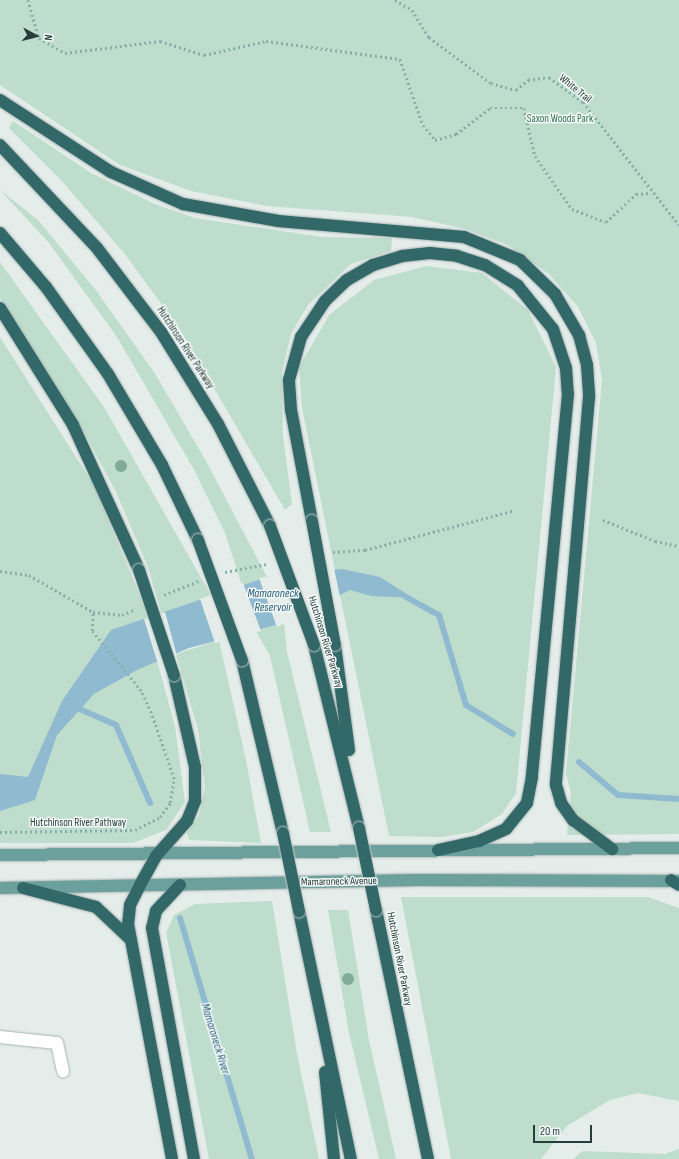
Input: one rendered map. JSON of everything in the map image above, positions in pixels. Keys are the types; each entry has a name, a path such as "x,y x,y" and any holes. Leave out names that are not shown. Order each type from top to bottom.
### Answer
{"highway":[{"path":"0,100 111,172 183,204 272,220 464,237 520,260 556,294 579,335 587,365 589,397 556,785 561,803 573,820 612,849"},
{"name":"Hutchinson River Parkway","path":"0,145 98,248 161,332 218,424 270,526 314,645 359,828 408,1074 428,1159"},
{"path":"0,233 46,287 112,380 162,465 198,540 242,660 283,833 298,911 351,1159"},
{"path":"359,828 335,645 290,410 289,380 301,338 325,301 348,280 372,265 402,256 430,253 457,256 485,265 518,286 553,330 566,368 568,394 532,778 527,803 506,829 479,841 438,850"},
{"path":"0,308 72,425 139,570 174,676 197,790 187,821 156,856 140,885 129,915 131,940 172,1159"},
{"path":"180,885 156,911 152,928 194,1159"},
{"path":"23,888 96,907 131,940"},
{"path":"319,1011 334,1159"},
{"path":"408,1074 437,1159"}],"main road":[{"path":"0,856 156,856 438,850 679,848"},
{"name":"Mamaroneck Avenue","path":"0,888 140,885 676,882"}],"lane":[{"path":"0,1037 57,1043 63,1071"}],"path":[{"path":"28,0 39,38 65,53 160,42 204,55 266,41 400,59 423,125 435,140 456,134 490,108 524,108 535,156 572,209 606,222 636,194 651,193"},
{"name":"White Trail","path":"395,0 412,10 429,37 491,83 516,90 528,80 549,78 583,102 651,193 679,225"},
{"path":"603,520 655,541 679,546"},
{"name":"Hutchinson River Pathway","path":"0,571 29,575 93,612 92,630 133,680 151,713 174,779 170,803 160,817 135,830 0,832"}],"green space":[{"name":"Saxon Woods Park","path":"0,0 679,0 679,834 567,835 571,793 566,774 602,380 596,343 578,307 549,274 508,245 465,229 412,217 267,206 191,191 120,165 0,85"},
{"path":"13,121 91,173 155,204 195,218 322,237 392,238 391,251 351,264 308,305 291,334 282,372 283,436 292,504 285,510 179,328 124,253 61,180 9,128"},
{"path":"0,190 38,220 95,289 154,372 206,461 267,577 242,586 225,533 193,468 117,337 49,243"},
{"path":"0,262 104,407 212,597 162,615 148,567 116,492 76,417 0,298"},
{"path":"426,266 482,273 528,310 556,367 516,793 502,814 473,832 442,837 389,836 302,408 299,367 329,315 374,280"},
{"path":"0,337 93,484 150,619 134,624 149,665 163,659 158,664 175,726 185,802 166,830 133,843 0,843"},
{"path":"284,623 287,652 331,832 310,832 270,656 256,631"},
{"path":"219,640 246,760 261,843 189,840 187,833 199,815 205,787 198,730 177,657 173,655"},
{"path":"401,897 648,897 679,908 679,1101 638,1093 610,1100 567,1126 541,1159 451,1159"},
{"path":"272,901 297,1054 319,1159 209,1159 166,933 174,915 195,904"},
{"path":"328,910 348,910 369,1040 396,1159 379,1159 349,1033"},
{"path":"679,1149 679,1159 573,1159 583,1151 665,1154"}],"water":[{"name":"Mamaroneck Reservoir","path":"342,569 380,577 413,598 371,596 350,590 284,623 189,648 137,670 94,694 57,735 35,800 0,811 0,774 28,777 62,701 111,630 267,577"}],"pier":[{"path":"334,568 340,597 277,627 259,578"},
{"path":"243,583 261,631 215,643 200,599"},
{"path":"165,612 177,656 158,664 144,619"}],"waterway":[{"path":"406,597 439,615 466,705 513,734"},
{"name":"Mamaroneck River","path":"75,707 116,725 150,803"},
{"path":"579,762 618,795 679,799"},
{"name":"Mamaroneck River","path":"180,918 252,1159"}]}
